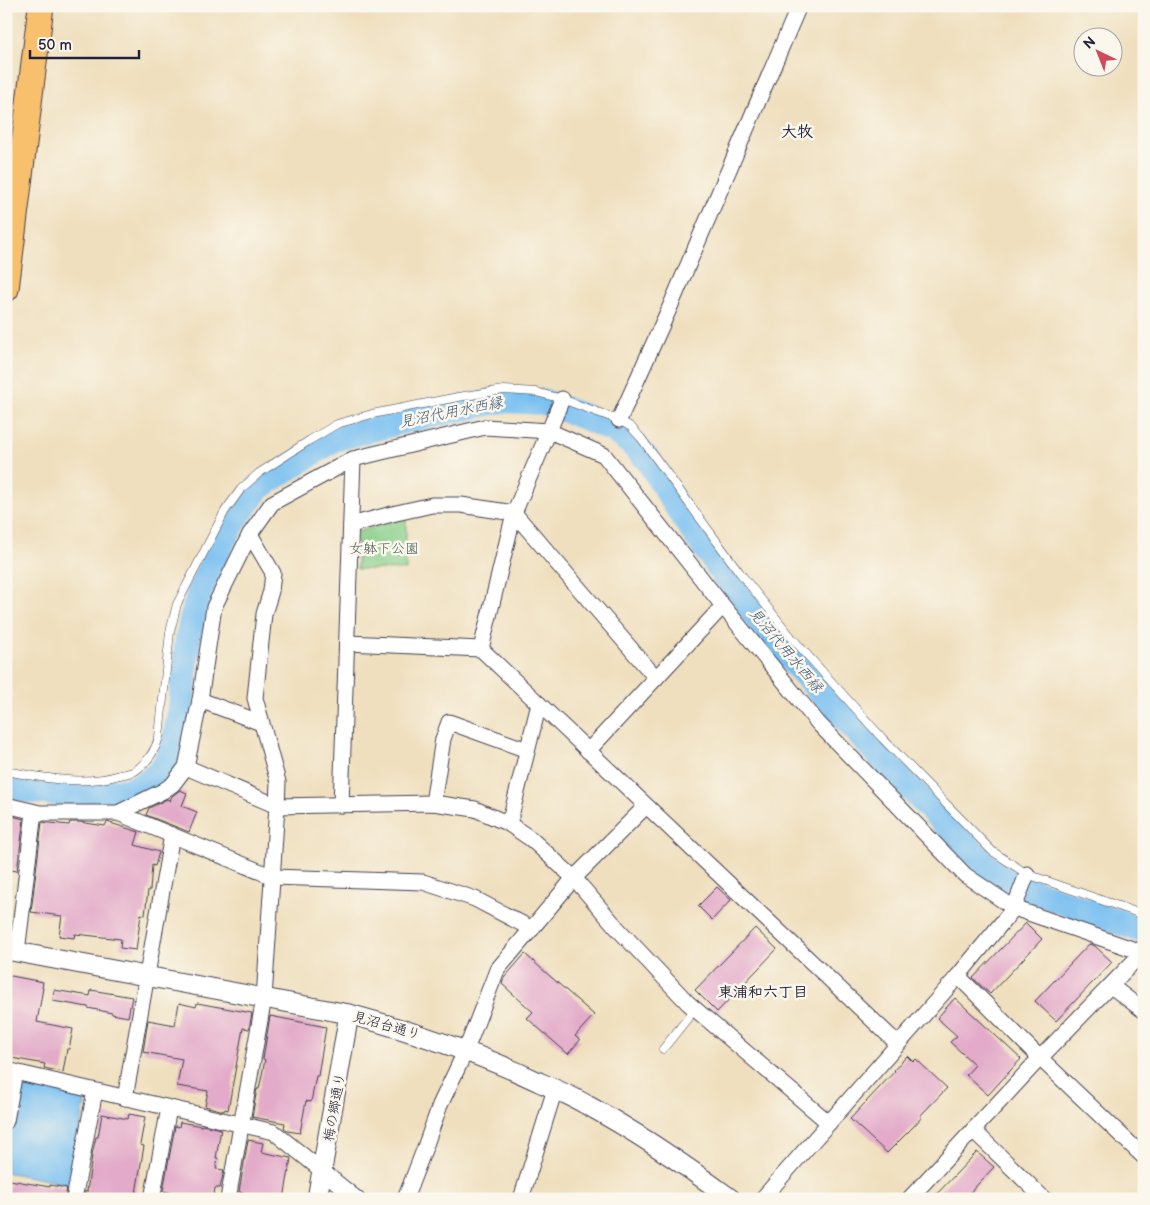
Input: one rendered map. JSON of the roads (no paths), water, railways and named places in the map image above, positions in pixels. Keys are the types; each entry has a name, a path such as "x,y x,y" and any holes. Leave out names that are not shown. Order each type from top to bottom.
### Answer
{"highway":[{"path":"6,289 10,223 42,6"}],"street":[{"path":"619,420 670,307 799,6"},
{"path":"481,649 514,513 562,399"},
{"path":"118,813 163,791 173,784 186,767 200,700 214,607 250,534 272,503 353,459 485,427 549,431 604,455 818,723 965,876 1016,902 1143,952 1040,1058 909,1199"},
{"path":"341,805 353,459"},
{"path":"351,525 432,505 461,505 514,513 656,678"},
{"path":"228,1199 264,998 278,782 255,698 264,614 274,572 250,534"},
{"path":"588,751 723,606"},
{"path":"347,643 481,649 898,1044"},
{"path":"200,700 261,723"},
{"path":"509,824 539,704"},
{"path":"433,803 443,739 450,722 527,750"},
{"path":"186,767 277,806 433,803 474,809 509,824 531,839 574,878 688,1003 829,1123"},
{"path":"6,805 40,813 118,813 273,877 424,882 474,899 532,928"},
{"path":"405,1199 440,1105 466,1050 497,970 574,878 646,806"},
{"path":"12,951 34,812"},
{"path":"126,1098 172,835"},
{"path":"762,1199 958,976 1016,902 1027,874"},
{"name":"見沼台通り","path":"12,951 349,1014 466,1050 587,1105 656,1146 731,1199"},
{"path":"958,976 1040,1058 1144,1157"},
{"path":"1111,986 1144,1011"},
{"name":"梅の郷通り","path":"317,1199 349,1014"},
{"path":"6,1121 11,1071 274,1132 357,1199"},
{"path":"521,1199 555,1089"},
{"path":"74,1199 95,1091"},
{"path":"152,1199 169,1108"},
{"path":"973,1130 1044,1199"}],"lane":[{"path":"6,771 77,780 102,779 133,772 147,761 156,748 170,632 177,604 225,511 241,489 259,473 337,424 372,414 458,397 504,390 536,392 562,399 619,420 631,427 740,573 792,638 883,739 992,851 1027,874 1144,915"},
{"path":"663,1050 695,1009"}],"water":[{"path":"23,1082 81,1095 85,1102 71,1185 6,1172 6,1160 18,1087"}],"waterway":[{"name":"見沼代用水西縁","path":"6,787 81,794 126,791 146,783 163,768 175,740 181,707 188,637 200,590 220,546 238,515 258,488 334,439 411,419 503,400 544,402 613,430 631,443 648,460 683,517 775,642 896,774 991,870 1007,882 1144,931"}],"district":[{"name":"大牧","path":"797,131"},
{"name":"東浦和六丁目","path":"763,992"}],"park label":[{"name":"女躰下公園","path":"384,548"}]}
